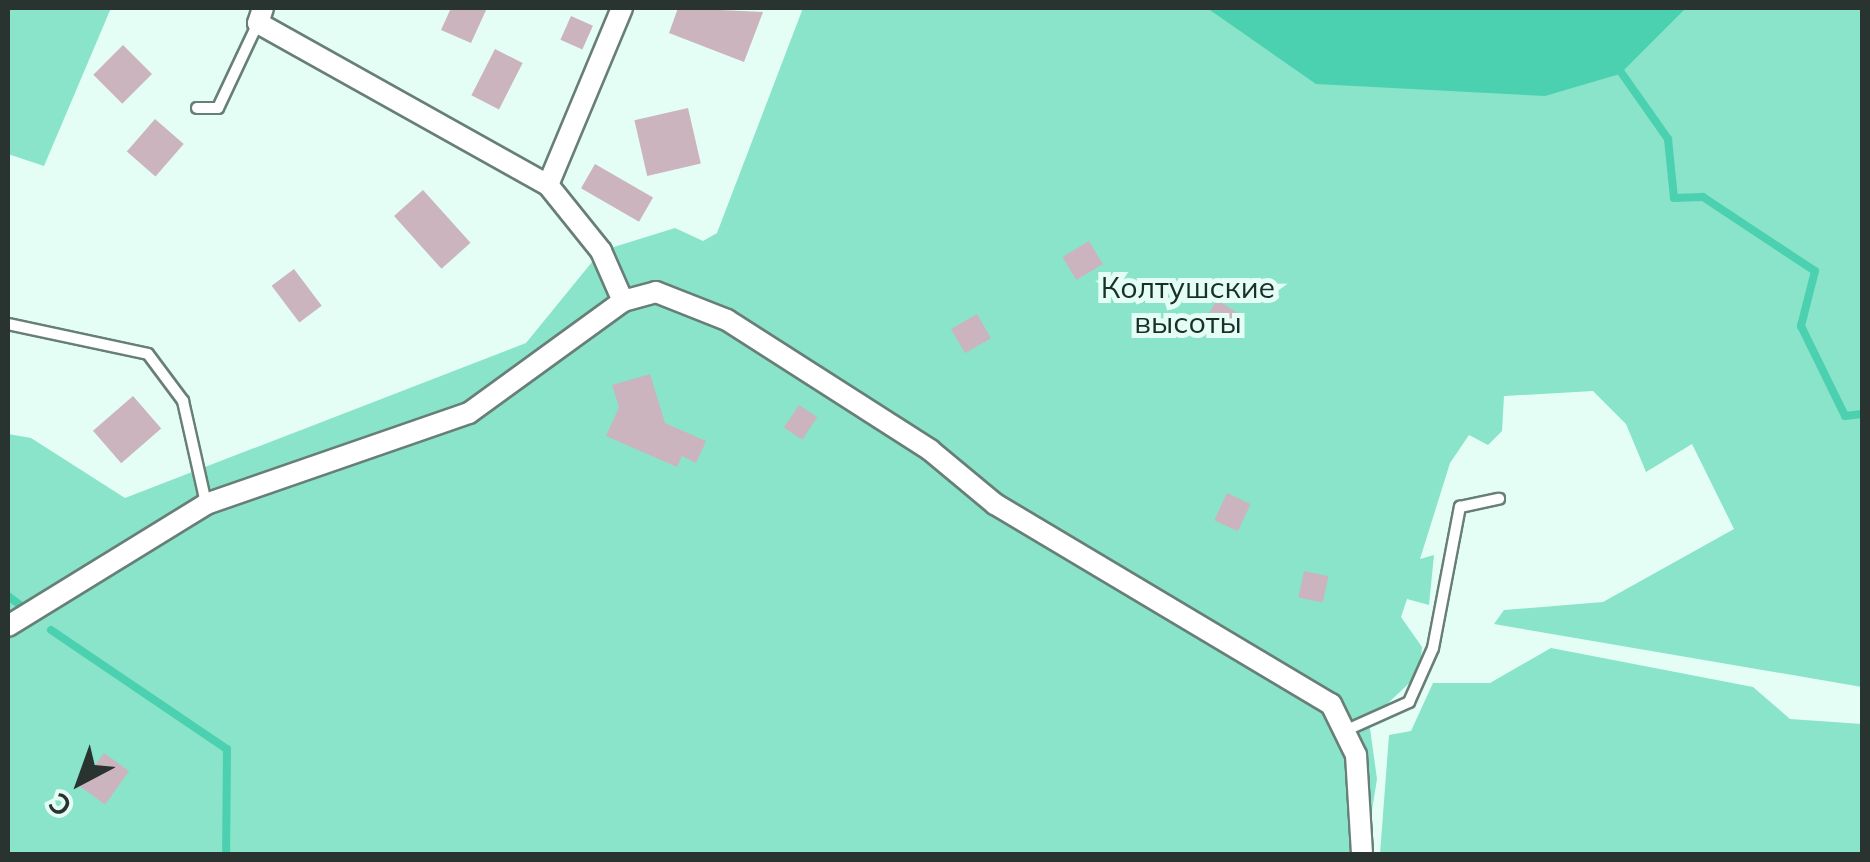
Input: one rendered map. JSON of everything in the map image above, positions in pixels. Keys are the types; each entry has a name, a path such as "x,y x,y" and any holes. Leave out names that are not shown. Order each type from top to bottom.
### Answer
{"street":[{"path":"548,185 622,8"},
{"path":"260,16 548,185 601,251 623,302"},
{"path":"8,626 206,504 469,413 623,302 656,292 726,320 930,450 994,504 1276,665 1349,729 1362,854"}],"lane":[{"path":"198,108 218,108 260,16"},
{"path":"8,324 148,354 183,402 206,504"},
{"path":"1349,729 1408,702 1433,648 1460,507 1499,499"}],"green space":[{"path":"8,8 111,8 44,166 8,154"},
{"name":"Колтушские высоты","path":"803,8 1862,8 1862,687 1494,624 1504,610 1603,602 1734,529 1692,444 1646,472 1626,424 1593,391 1504,396 1502,431 1488,445 1469,435 1450,463 1420,559 1434,555 1429,605 1407,599 1401,617 1422,647 1420,673 1369,721 1377,779 1365,854 8,854 8,434 31,438 125,498 526,343 601,251 675,228 703,241 717,233"},
{"path":"1551,648 1753,687 1790,719 1862,724 1862,854 1380,854 1389,735 1411,731 1433,683 1490,683"}],"shaded area":[{"path":"1207,8 1686,8 1620,74 1545,96 1316,84"}],"building":[{"path":"451,8 487,8 471,43 441,30"},
{"path":"678,8 763,12 744,62 669,33"},
{"path":"571,16 593,26 582,50 560,40"},
{"path":"123,45 152,74 122,104 93,75"},
{"path":"495,49 523,63 499,109 471,95"},
{"path":"688,108 701,164 647,176 634,120"},
{"path":"155,119 184,144 155,176 127,151"},
{"path":"595,164 653,198 639,222 581,188"},
{"path":"423,190 471,243 442,269 394,216"},
{"path":"1089,241 1103,264 1076,280 1062,257"},
{"path":"294,269 322,306 299,323 272,286"},
{"path":"1217,300 1243,316 1231,336 1205,320"},
{"path":"977,314 991,338 965,353 951,329"},
{"path":"650,374 665,423 706,441 696,463 682,456 677,467 606,436 619,407 612,385"},
{"path":"133,396 161,428 121,463 93,431"},
{"path":"799,405 817,417 802,440 784,427"},
{"path":"1227,493 1251,504 1238,531 1214,520"},
{"path":"1304,571 1328,576 1323,603 1298,597"},
{"path":"104,753 129,771 105,804 80,786"}],"waterway":[{"path":"1618,68 1668,139 1674,198 1703,197 1815,271 1801,326 1845,416 1862,414"},
{"path":"8,596 20,605"},
{"path":"51,630 227,749 226,854"}]}
